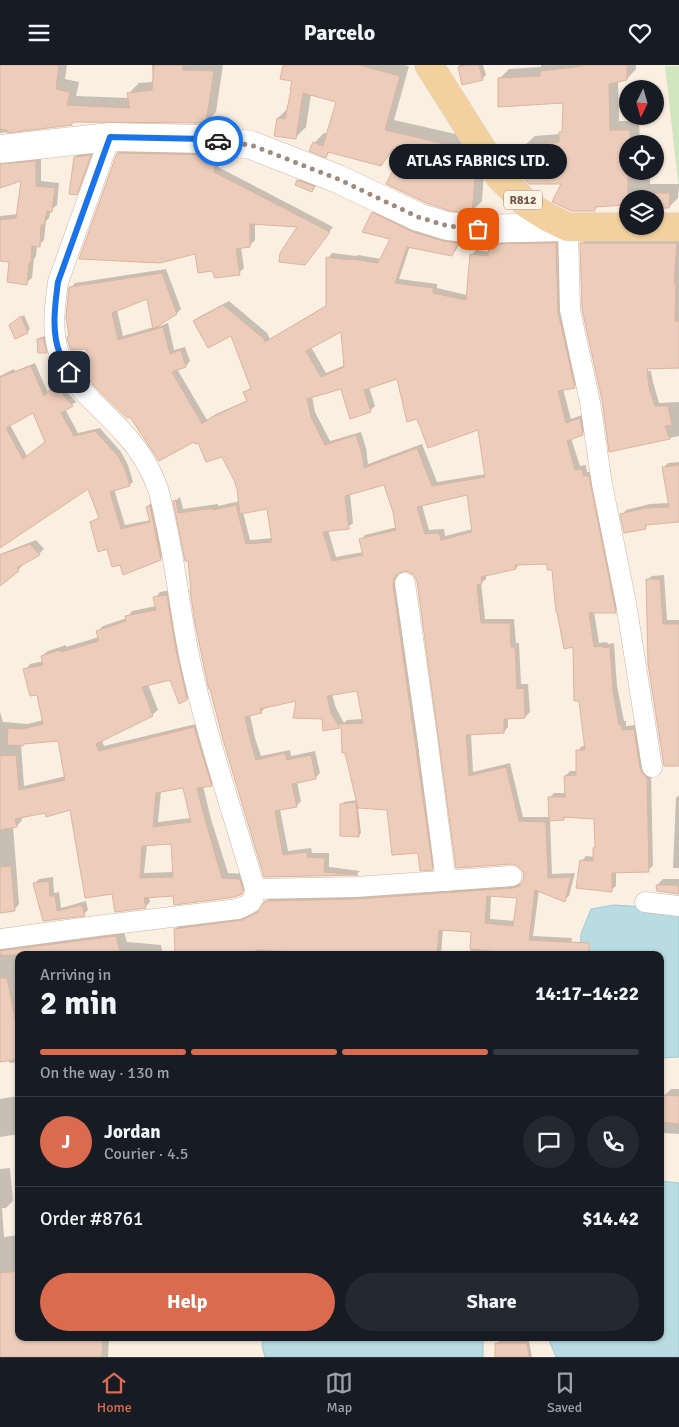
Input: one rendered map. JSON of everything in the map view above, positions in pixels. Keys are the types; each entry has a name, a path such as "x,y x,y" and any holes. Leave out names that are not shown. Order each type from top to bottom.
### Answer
{"main road":[{"name":"R812","path":"429,65 499,176 528,205 568,227 679,227"}],"street":[{"path":"0,939 238,909 249,904 254,898 255,889 212,746 190,659 172,548 158,489 144,459 124,432 85,395 69,372 59,353 55,332 55,306 58,282 110,137"},
{"path":"0,149 110,137 206,139 251,145 338,179 418,217 448,226 478,229 568,227 570,310 590,402 602,484 626,603 652,767"},
{"path":"405,583 446,881"},
{"path":"255,889 356,887 512,876"},
{"path":"645,902 679,906"}],"green space":[{"path":"665,66 679,66 679,190"}],"water":[{"path":"614,905 679,909 679,1057 664,1058 664,951 580,951 581,934 591,909"},
{"path":"664,1181 679,1183 679,1357 556,1357 549,1341 664,1341"},
{"path":"263,1341 483,1341 483,1357 265,1357"}],"building":[{"path":"0,65 59,65 56,89 70,92 67,105 130,108 127,93 152,90 154,65 183,65 183,70 214,71 206,123 72,122 72,125 7,133 7,130 0,129"},
{"path":"283,65 359,65 400,76 385,130 463,148 476,168 472,213 450,211 424,202 386,184 401,154 393,149 381,166 328,152 326,158 309,151 313,142 323,146 336,102 303,93 296,139 274,136 277,118 285,119 291,90 292,81 280,79"},
{"path":"479,65 483,80 462,85 458,67"},
{"path":"627,65 627,80 619,80 619,82 609,84 610,130 630,130 630,135 619,135 619,180 628,180 628,190 619,190 619,205 595,207 595,211 572,211 552,202 561,184 529,184 525,180 524,145 559,142 559,132 562,132 563,103 498,107 498,78 540,76 540,71 583,66"},
{"path":"117,153 211,155 211,159 216,159 214,172 330,232 305,265 279,262 280,253 297,227 250,224 250,247 236,249 240,275 215,278 212,271 198,273 195,254 160,263 79,259"},
{"path":"91,155 77,195 69,194 74,157"},
{"path":"36,161 36,186 55,188 52,212 47,211 44,225 41,225 40,247 32,246 27,285 7,282 9,262 0,261 0,220 16,218 21,181 0,188 0,164"},
{"path":"297,180 314,186 312,192 295,185"},
{"path":"664,193 670,193 669,208 664,208"},
{"path":"372,212 413,232 443,241 458,243 452,256 407,247 395,283 433,288 433,293 466,300 470,254 488,256 489,244 556,243 558,312 575,388 558,391 566,423 580,418 583,435 567,441 575,470 582,469 583,476 589,476 616,613 589,613 594,647 610,647 613,691 619,725 622,725 622,730 634,729 640,769 647,778 649,872 612,873 612,892 576,888 580,860 593,861 593,848 595,847 594,819 564,817 564,820 549,821 548,797 565,797 564,776 576,775 576,750 585,750 579,701 574,701 573,647 564,649 556,612 552,570 547,570 547,564 515,565 516,569 481,577 482,584 477,585 481,623 510,623 511,647 515,647 517,689 524,688 525,718 504,719 504,733 466,735 469,776 506,767 519,821 546,822 548,878 571,877 565,902 535,890 529,940 589,943 589,951 489,951 470,949 471,932 439,930 437,951 175,951 174,929 242,920 258,912 265,901 357,899 513,888 519,886 523,881 524,875 522,870 512,864 456,868 417,581 414,575 404,571 397,574 393,585 433,870 420,871 418,853 392,855 387,810 358,808 345,753 342,753 341,724 363,723 357,691 327,696 331,713 340,728 323,731 322,719 293,718 296,701 260,709 262,713 245,717 256,760 285,753 287,760 311,755 316,779 292,784 297,807 275,811 283,855 307,852 307,857 325,858 324,872 358,875 264,877 208,686 195,623 188,561 185,561 173,501 176,500 178,513 213,508 213,510 236,505 246,544 272,542 267,509 240,514 237,489 222,457 206,462 198,443 195,444 194,442 159,461 130,417 127,418 96,388 81,370 76,361 88,349 71,350 68,342 66,317 69,287 162,273 177,314 153,329 147,299 112,313 118,340 163,327 170,354 181,350 186,367 172,372 202,424 210,418 247,401 243,392 251,389 231,336 208,348 193,321 223,305 263,338 265,342 326,306 326,257 378,263 390,239 362,232","holes":["341,332 344,367 321,377 306,351","397,379 407,422 417,419 428,448 478,430 485,477 432,486 417,448 364,468 362,453 356,435 325,445 311,417 307,399 341,389 350,419 371,412 364,390","384,485 393,512 396,530 359,539 363,555 332,561 323,532 349,529 345,496","467,495 472,532 441,540 439,533 425,534 417,507","487,896 517,898 513,926 485,923"]},
{"path":"580,243 677,243 674,284 676,284 675,321 679,321 679,368 647,369 649,387 655,406 668,406 672,425 665,426 670,439 609,452 602,400 582,309"},
{"path":"21,316 28,333 15,339 9,325"},
{"path":"43,338 47,353 38,353 37,339"},
{"path":"31,366 44,396 54,385 73,406 61,413 74,436 95,431 118,456 125,469 130,486 110,492 121,529 150,522 146,507 150,506 161,560 123,575 120,565 112,567 107,549 98,552 90,522 99,518 88,489 0,548 0,377","holes":["33,413 45,442 23,459 6,428"]},
{"path":"679,465 679,522 645,525 646,529 624,533 620,514 645,508 669,507 662,467"},
{"path":"30,544 40,555 17,568 19,571 0,586 0,555"},
{"path":"646,579 660,579 663,624 679,624 679,766 664,766 648,664"},
{"path":"167,595 187,700 179,704 170,680 142,687 153,716 96,744 99,751 194,727 212,786 197,788 222,878 240,879 243,892 235,897 174,905 173,896 144,898 146,908 115,912 112,894 85,898 70,810 46,817 45,813 15,819 17,827 0,830 0,756 16,755 19,790 65,780 58,741 24,744 23,746 7,745 8,728 22,729 43,724 37,695 30,696 23,669 43,665 41,656 99,641 96,631 126,621 125,616 156,610 153,597","holes":["183,788 191,822 153,827 156,793","171,844 173,877 140,878 142,846"]},
{"path":"356,802 359,837 340,836 340,804"},
{"path":"11,866 15,911 0,913 0,867"},
{"path":"49,881 50,896 55,896 57,911 82,905 85,916 43,921 33,883"},
{"path":"656,885 678,885 679,894 657,891"},
{"path":"116,936 120,951 15,951 15,955 0,955 0,951"},
{"path":"0,978 7,978 15,1018 15,1060 0,1062"},
{"path":"664,1095 679,1096 679,1124 664,1122"},
{"path":"15,1271 15,1341 103,1341 102,1357 0,1357 0,1273"},
{"path":"495,1343 527,1343 529,1357 495,1357"}],"way so far":[{"path":"218,141 251,145 338,179 418,217 448,226 478,229"}],"place":[{"name":"ATLAS FABRICS LTD.","path":"478,229"}],"route":[{"path":"69,372 59,353 55,332 55,306 58,282 110,137 206,139 218,141"}]}
